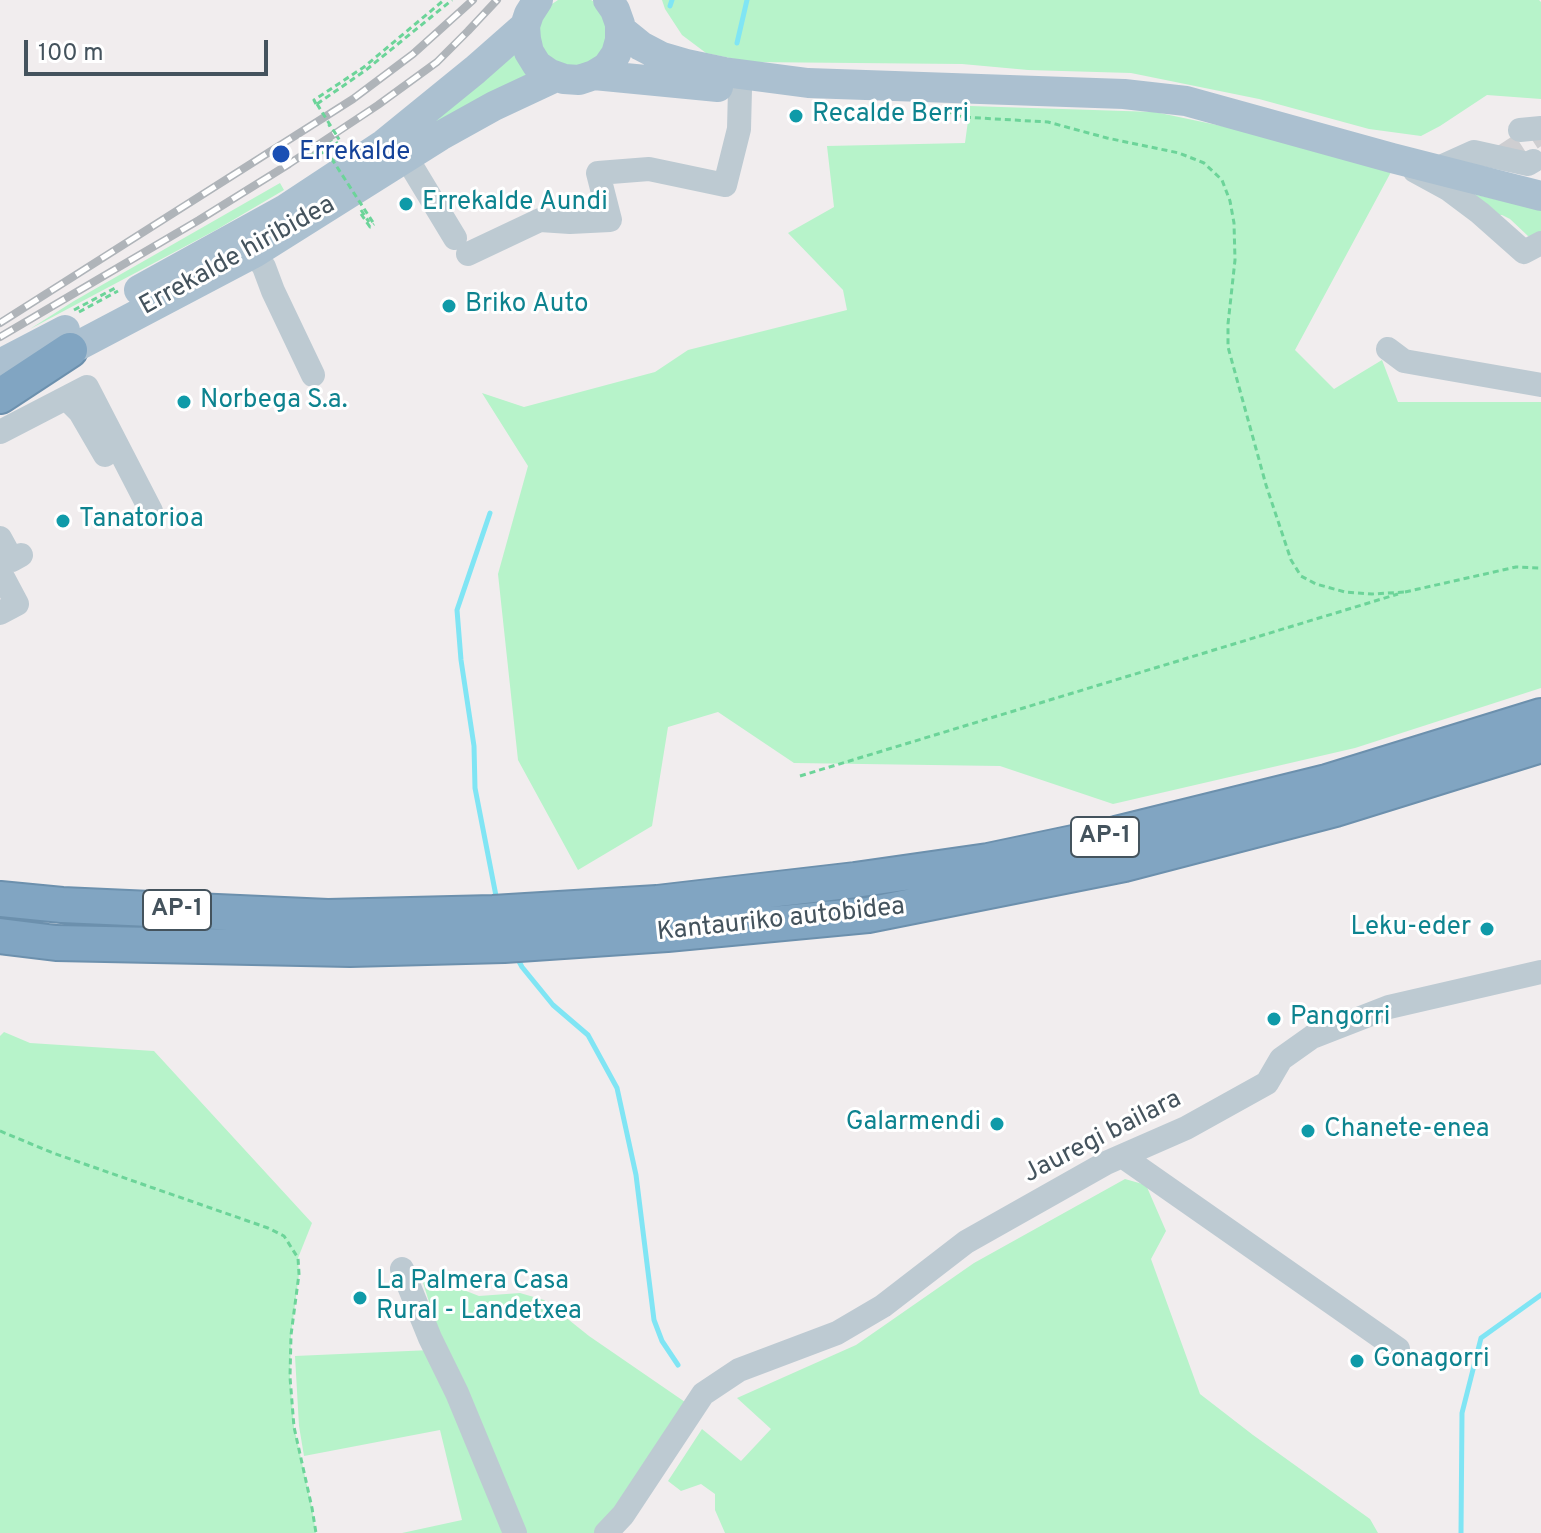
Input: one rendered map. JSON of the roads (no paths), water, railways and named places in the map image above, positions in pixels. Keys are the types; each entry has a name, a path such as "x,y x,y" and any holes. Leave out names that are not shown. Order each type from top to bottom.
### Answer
{"highway":[{"path":"0,396 70,350"},
{"name":"Kantauriko autobidea","path":"0,936 56,943 352,932 504,945 662,919 855,880 988,861 1116,834 1327,782 1541,716"},
{"name":"Kantauriko autobidea","path":"662,919 868,915 1124,864 1335,809 1541,745"},
{"name":"Kantauriko autobidea","path":"0,899 62,905 328,917 352,932"}],"main road":[{"path":"532,13 526,39 537,65 556,77 579,80 607,67 616,54 620,40 613,9"},
{"path":"613,9 641,46 662,57 724,72 808,83 1124,94 1186,101 1434,170 1541,196"},
{"name":"Errekalde hiribidea","path":"0,364 222,246 332,180 384,144 463,81 532,13"},
{"path":"594,75 740,89 808,83"},
{"name":"Errekalde hiribidea","path":"0,382 70,350 254,253 406,157 494,106 556,77"}],"street":[{"path":"406,157 461,246 540,220 610,220 598,173 649,169 725,185 739,129 740,89"},
{"path":"1434,170 1474,152 1528,164 1533,161"},
{"path":"1392,158 1448,189 1524,252 1541,243"},
{"path":"254,253 264,267 313,375"},
{"path":"1388,349 1404,361 1541,385"},
{"path":"0,432 87,387 146,516"},
{"path":"0,538 12,560 21,555"},
{"path":"0,572 17,604 0,613"},
{"name":"Jauregi bailara","path":"606,1533 623,1515 703,1394 739,1370 837,1333 883,1306 966,1242 1122,1156 1186,1128 1267,1083 1281,1059 1312,1037 1389,1007 1541,972"},
{"path":"1122,1156 1398,1349"},
{"path":"402,1269 515,1533"}],"waterway":[{"path":"670,6 672,0"},
{"path":"737,43 747,0"},
{"path":"490,513 457,610 474,746 475,788 497,901"},
{"path":"516,956 553,1005 588,1035 617,1088 636,1175 654,1320 662,1341 678,1365"},
{"path":"1461,1533 1462,1413 1481,1338 1541,1295"}],"tunnel":[{"path":"1501,158 1541,132"}],"railway":[{"path":"0,323 353,99 413,54 473,0"},
{"path":"0,337 199,220 378,105 437,62 497,0"}],"place":[{"name":"Recalde Berri","path":"796,116"},
{"name":"Errekalde","path":"281,154"},
{"name":"Errekalde Aundi","path":"406,204"},
{"name":"Briko Auto","path":"449,306"},
{"name":"Norbega S.a.","path":"184,402"},
{"name":"Tanatorioa","path":"63,521"},
{"name":"Leku-eder","path":"1487,929"},
{"name":"Pangorri","path":"1274,1019"},
{"name":"Galarmendi","path":"997,1124"},
{"name":"Chanete-enea","path":"1308,1131"},
{"name":"La Palmera Casa Rural - Landetxea","path":"360,1298"},
{"name":"Gonagorri","path":"1357,1361"}]}
